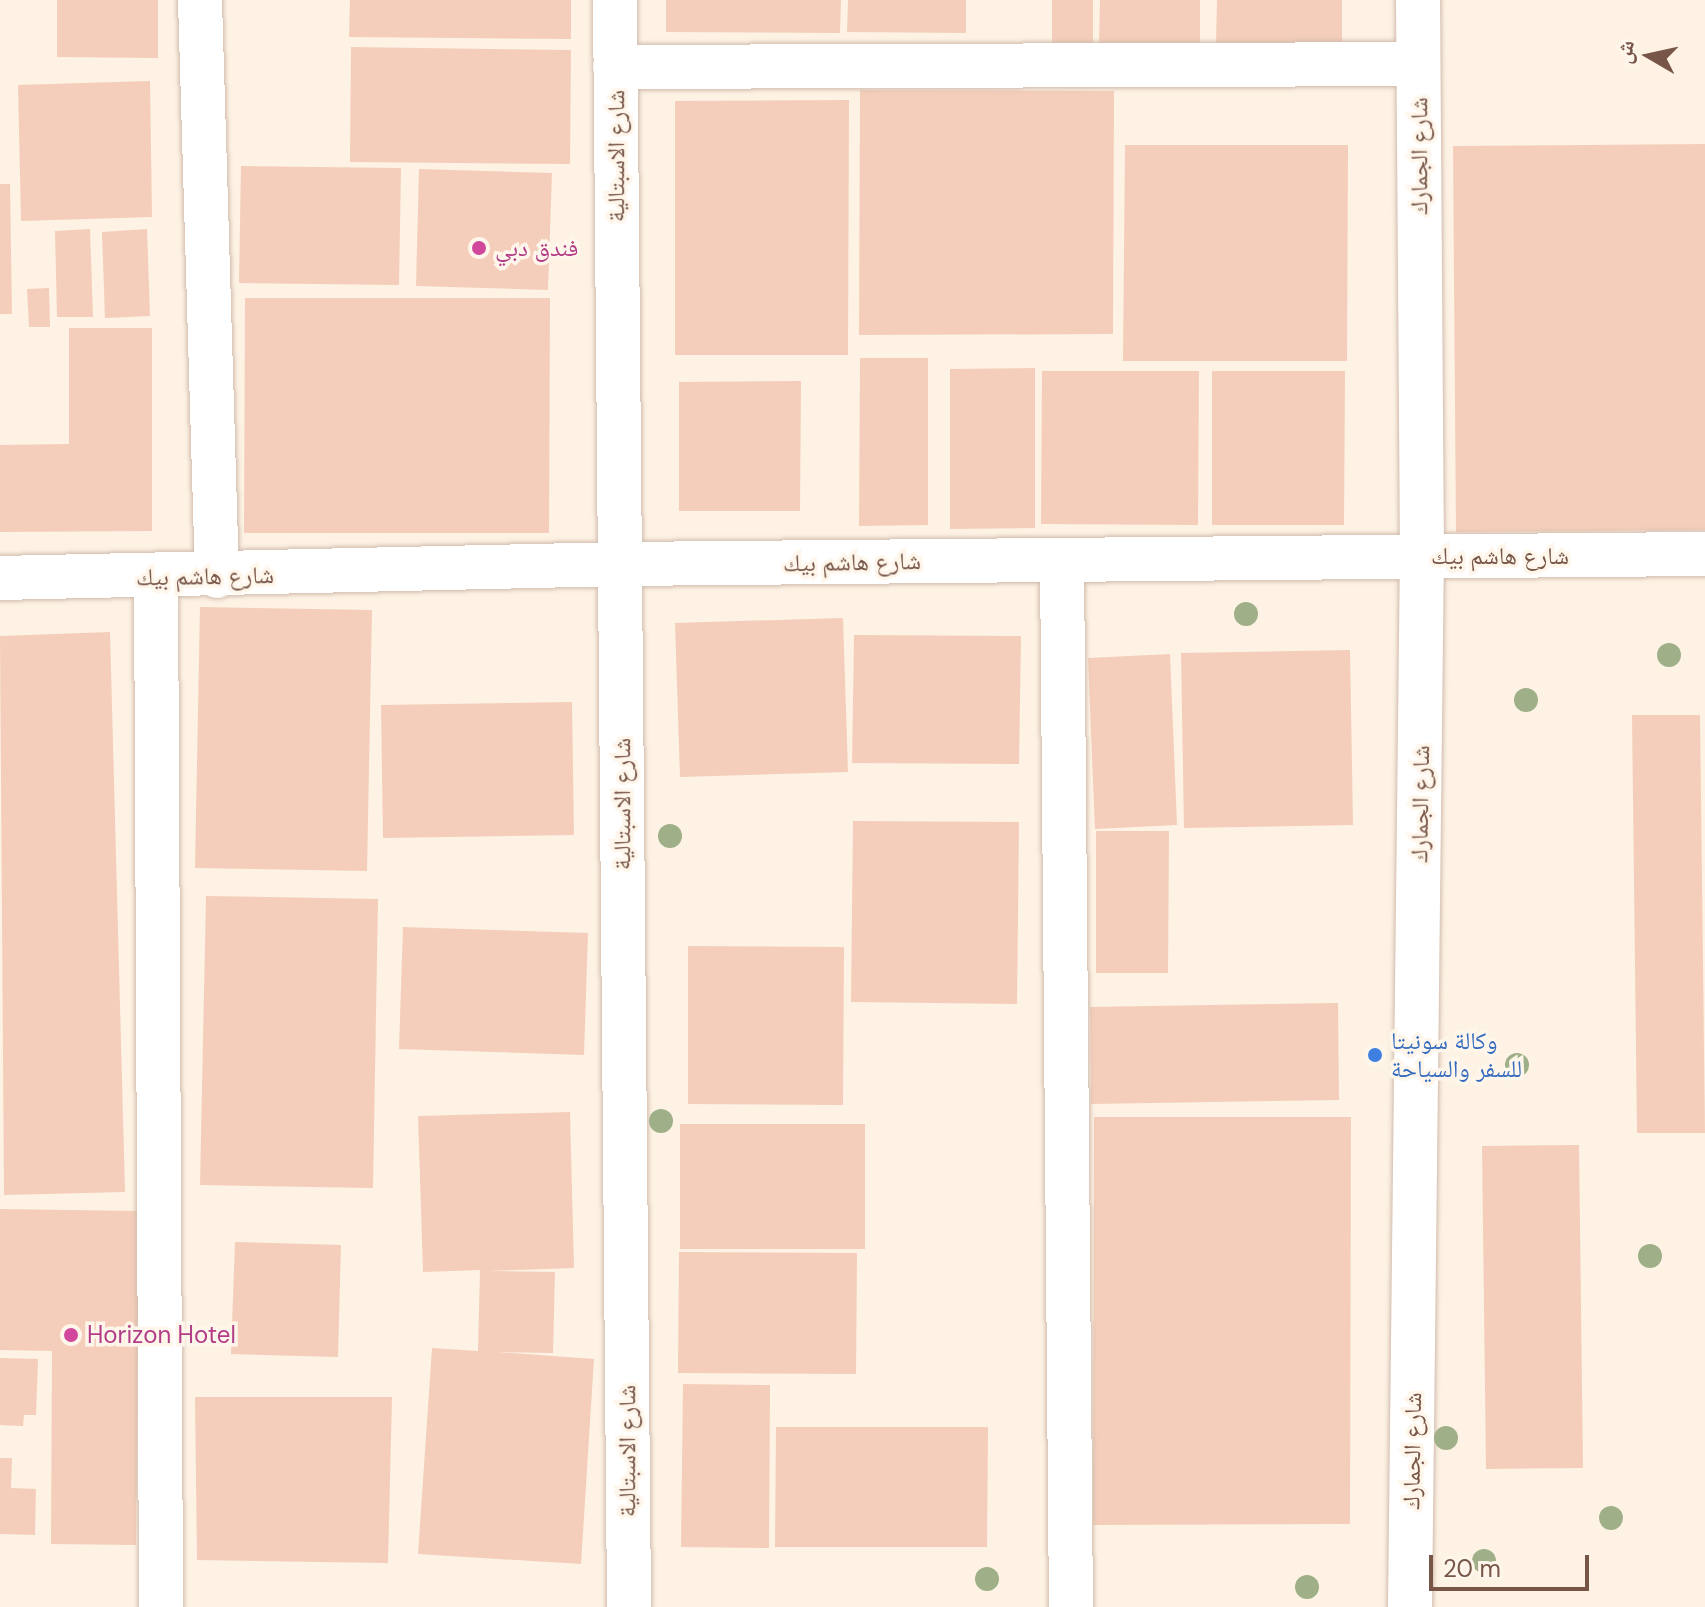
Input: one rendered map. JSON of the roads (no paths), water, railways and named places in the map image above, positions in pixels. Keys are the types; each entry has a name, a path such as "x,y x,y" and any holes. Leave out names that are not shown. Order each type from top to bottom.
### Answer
{"street":[{"path":"200,0 217,576"},
{"name":"شارع الاسبتالية","path":"615,0 629,1607"},
{"name":"شارع الجمارك","path":"1410,1607 1422,556 1418,0"},
{"path":"615,67 1418,64"},
{"name":"شارع هاشم بيك","path":"0,578 217,576 620,564 1705,554"},
{"path":"1062,560 1071,1607"},
{"path":"156,577 161,1607"}],"place":[{"name":"فندق دبي","path":"479,248"},
{"name":"وكالة سونيتا للسفر والسياحة","path":"1375,1055"},
{"name":"Horizon Hotel","path":"71,1335"}]}
